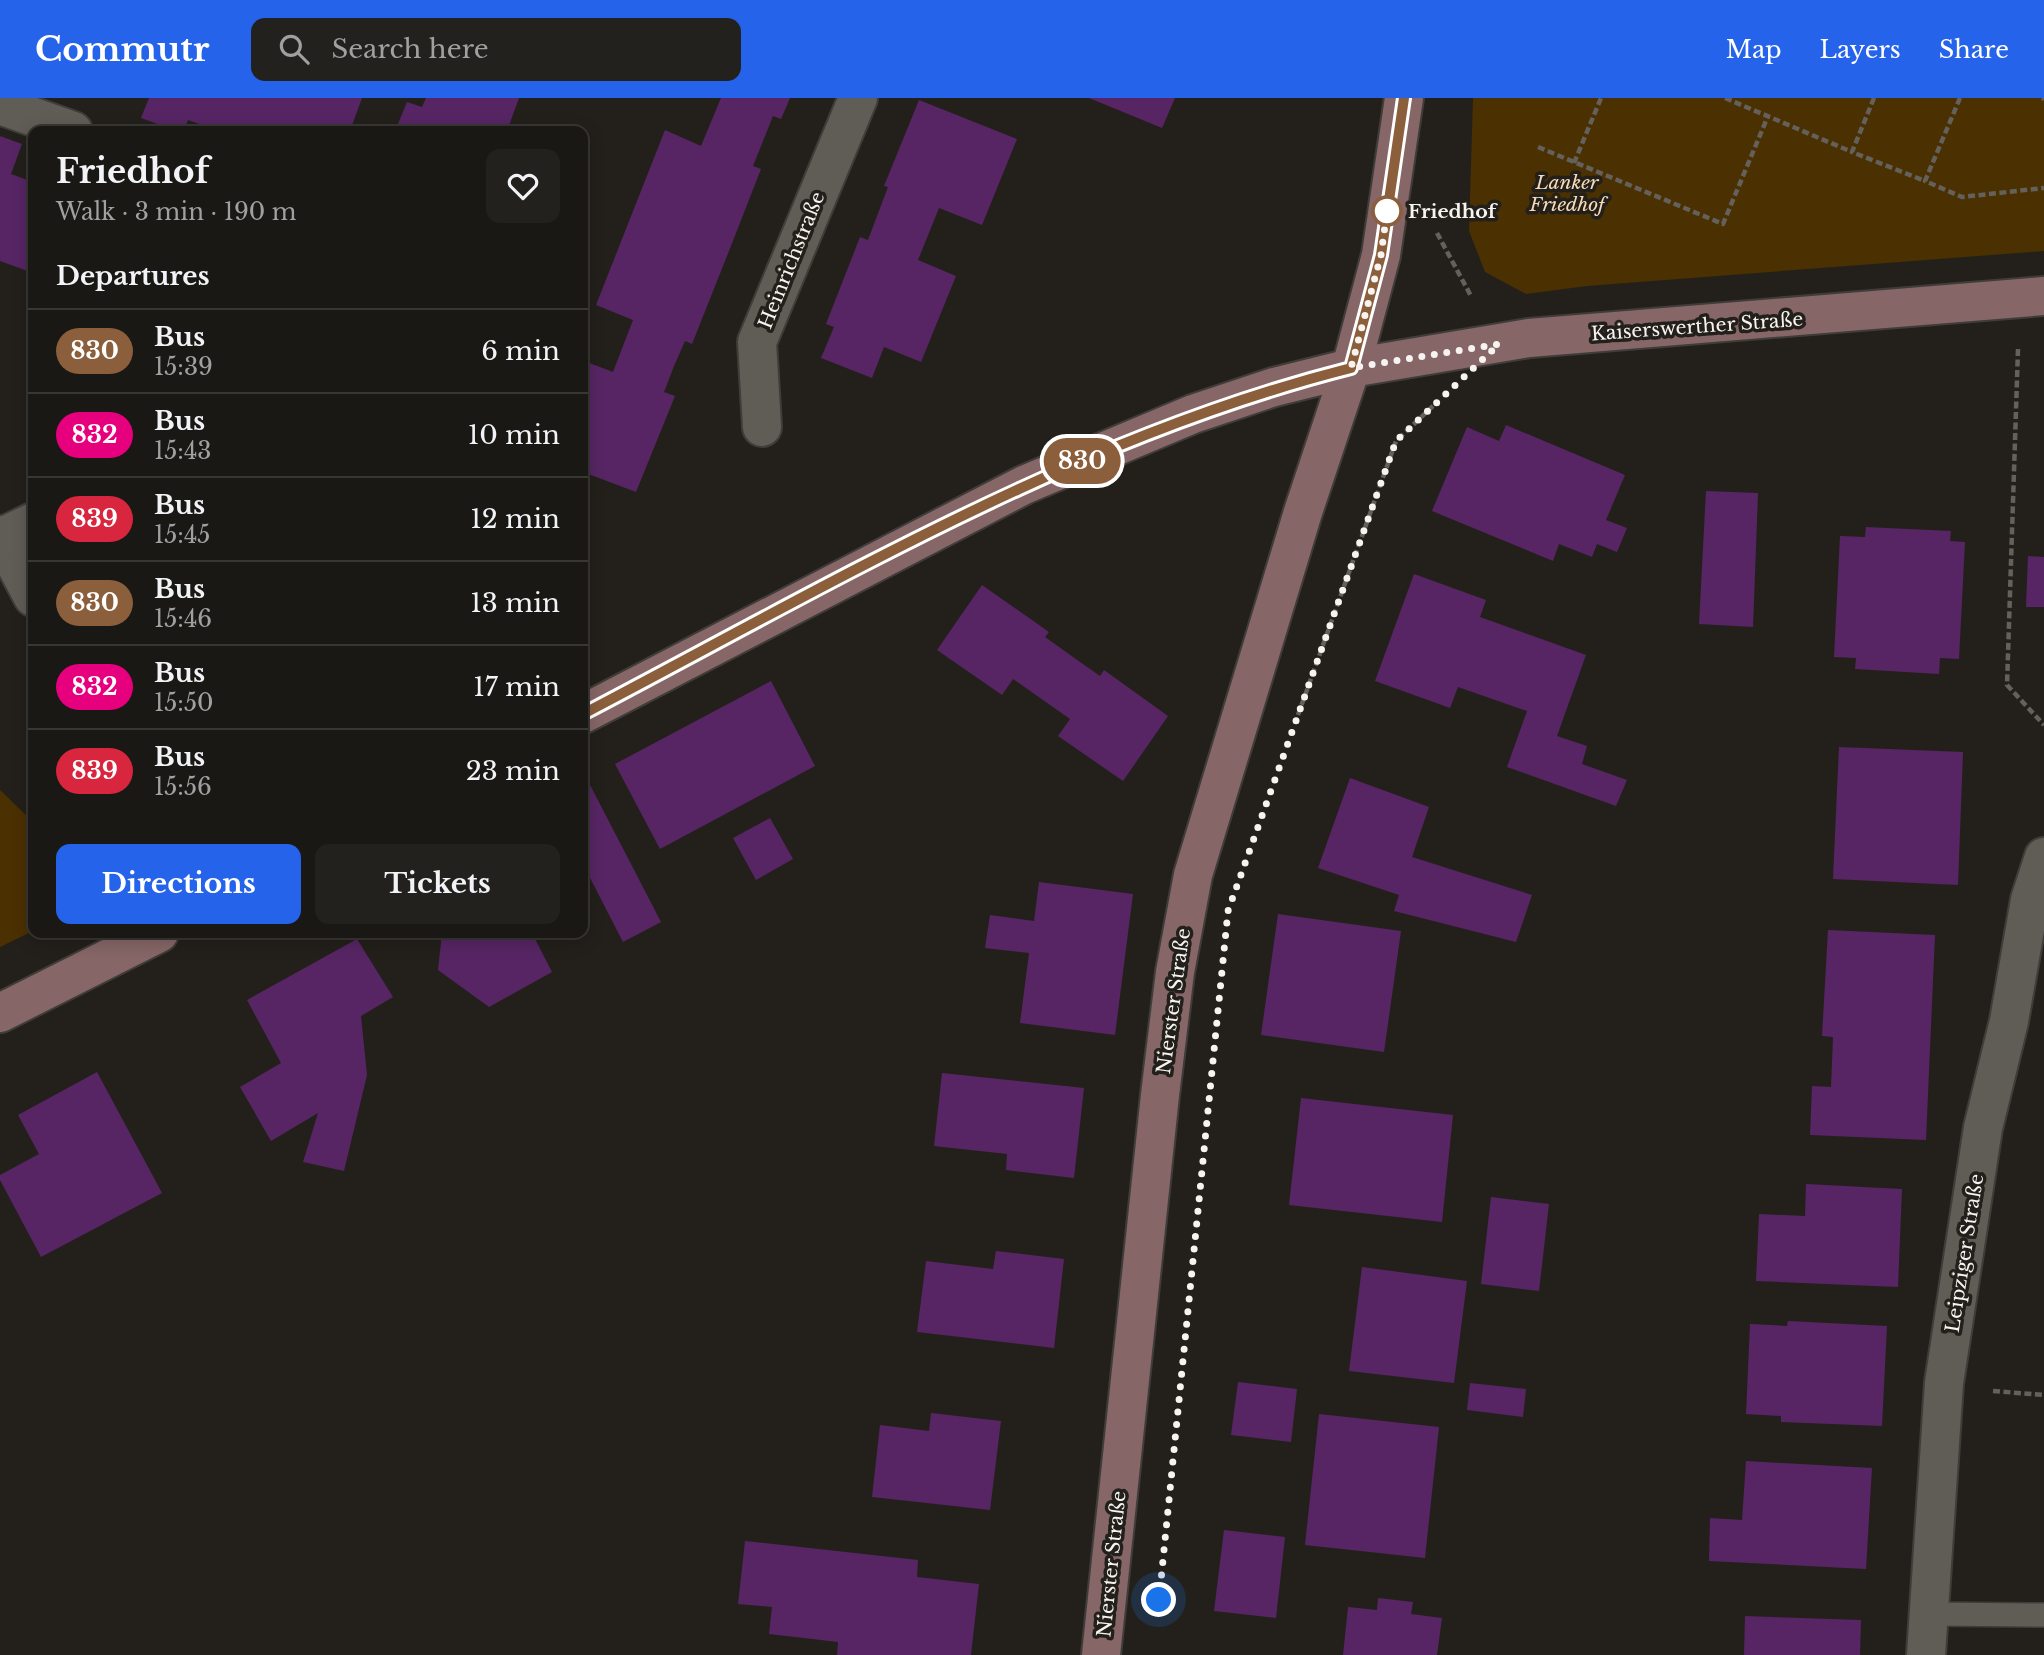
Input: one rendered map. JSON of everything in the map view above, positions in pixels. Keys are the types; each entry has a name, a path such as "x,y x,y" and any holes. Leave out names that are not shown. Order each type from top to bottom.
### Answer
{"street":[{"name":"Heinrichstraße","path":"762,427 757,342 858,98"},
{"name":"Nierster Straße","path":"1101,1655 1160,1094 1175,972 1193,875 1303,512 1351,368 1381,255 1404,98"},
{"path":"0,105 59,126"},
{"name":"Kaiserswerther Straße","path":"588,711 1024,485 1193,414 1274,387 1351,368 1529,338 2032,298"},
{"path":"12,531 28,581"},
{"name":"Leipziger Straße","path":"1926,1655 1944,1383 1983,1128 2008,1021 2030,900 2044,857"},
{"path":"0,1013 149,938"}],"lane":[{"path":"1929,1614 2044,1615"}],"path":[{"path":"1574,163 1601,98"},
{"path":"1725,98 1962,197 2044,188"},
{"path":"1852,152 1874,98"},
{"path":"1925,181 1960,98"},
{"path":"1538,147 1723,224 1768,116"},
{"path":"1437,236 1499,344"},
{"path":"2032,298 2007,685 2044,725"},
{"path":"1293,728 1396,441 1443,397"}],"green space":[{"name":"Lanker Friedhof","path":"1473,98 2044,98 2044,251 1587,286 1526,294 1485,272 1469,231"},
{"path":"0,790 28,817 28,933 0,947"}],"building":[{"path":"149,98 362,98 352,126 205,126 188,120 186,126 163,126 141,118"},
{"path":"426,98 519,98 509,126 397,126 407,102 422,107"},
{"path":"721,98 790,98 781,119 773,116 753,166 761,169 727,256 692,344 685,341 674,366 664,392 675,396 636,492 588,474 588,363 613,372 633,320 596,305 665,130 701,146"},
{"path":"1089,98 1175,98 1162,128"},
{"path":"919,100 1017,139 982,225 939,208 918,260 956,276 921,362 884,347 872,378 821,358 834,327 826,324 860,237 868,240 888,187 884,186"},
{"path":"0,136 22,144 11,174 28,180 28,271 0,261"},
{"path":"1506,425 1625,475 1606,520 1627,528 1617,552 1597,544 1592,557 1559,544 1553,561 1432,511 1467,427 1499,441"},
{"path":"1706,491 1758,493 1753,627 1699,624"},
{"path":"1866,527 1951,531 1950,541 1965,542 1959,659 1940,658 1939,674 1855,669 1856,658 1834,657 1840,536 1865,537"},
{"path":"2028,556 2044,557 2044,607 2026,607"},
{"path":"1414,574 1486,600 1480,617 1586,655 1557,736 1587,746 1582,764 1627,780 1616,806 1507,767 1527,711 1458,687 1450,708 1375,681"},
{"path":"982,585 1049,632 1045,637 1073,657 1100,676 1104,670 1168,716 1123,781 1058,736 1070,719 1013,679 1002,695 937,650"},
{"path":"771,681 815,766 660,849 615,764"},
{"path":"1839,747 1963,752 1958,885 1833,879"},
{"path":"1350,778 1429,807 1412,857 1532,895 1516,942 1394,911 1399,895 1318,868"},
{"path":"588,781 661,922 623,942 588,874"},
{"path":"770,818 793,859 756,880 733,838"},
{"path":"1039,882 1133,894 1115,1035 1020,1023 1029,953 985,948 990,915 1034,921"},
{"path":"1278,914 1401,931 1384,1052 1261,1035"},
{"path":"1828,930 1935,935 1926,1140 1810,1135 1812,1086 1831,1087 1833,1037 1822,1036"},
{"path":"441,938 535,938 552,972 489,1007 438,970"},
{"path":"357,939 393,997 361,1016 367,1075 344,1171 303,1162 318,1113 271,1141 240,1087 281,1063 247,1000"},
{"path":"97,1072 162,1193 41,1257 0,1180 0,1175 39,1154 18,1115"},
{"path":"942,1073 1084,1088 1074,1178 1006,1170 1007,1154 934,1146"},
{"path":"1301,1098 1453,1115 1442,1222 1289,1205"},
{"path":"1806,1184 1902,1189 1898,1287 1756,1281 1759,1214 1805,1216"},
{"path":"1491,1197 1549,1204 1539,1291 1481,1284"},
{"path":"996,1251 1064,1259 1054,1348 917,1332 926,1261 993,1269"},
{"path":"1362,1267 1467,1281 1454,1383 1349,1371"},
{"path":"1788,1321 1887,1326 1882,1426 1781,1422 1781,1416 1746,1414 1750,1324 1787,1326"},
{"path":"1238,1382 1297,1389 1291,1442 1231,1435"},
{"path":"1470,1383 1526,1389 1523,1417 1467,1410"},
{"path":"931,1413 1001,1421 990,1510 872,1497 880,1425 929,1431"},
{"path":"1319,1414 1439,1427 1425,1558 1305,1545"},
{"path":"1746,1461 1872,1468 1866,1569 1709,1561 1710,1518 1742,1520"},
{"path":"1224,1530 1285,1537 1276,1618 1214,1611"},
{"path":"745,1541 918,1560 917,1577 979,1584 971,1655 837,1655 838,1642 769,1634 772,1607 738,1604"},
{"path":"1378,1598 1413,1602 1411,1614 1442,1618 1437,1655 1343,1655 1348,1607 1377,1610"},
{"path":"1745,1616 1861,1620 1860,1655 1744,1655"}],"bus line":[{"name":"830","path":"588,711 1024,485 1193,414 1274,387 1351,368 1381,255 1404,98"}],"place":[{"name":"Friedhof","path":"1387,211"}],"route":[{"path":"1159,1600 1228,911 1396,441 1499,344 1351,368 1381,255 1387,211"}]}
